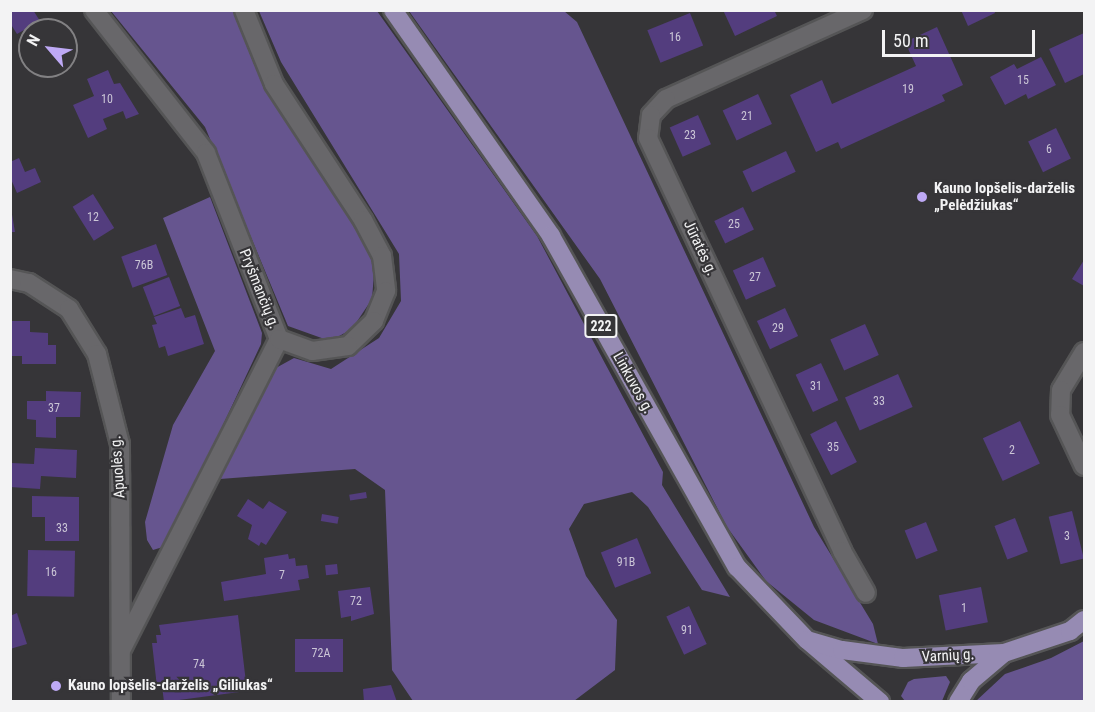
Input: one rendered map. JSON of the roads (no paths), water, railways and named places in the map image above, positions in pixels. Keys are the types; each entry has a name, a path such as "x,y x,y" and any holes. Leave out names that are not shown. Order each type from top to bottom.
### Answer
{"main road":[{"name":"Linkuvos g.","path":"393,10 551,236 737,567 807,640 880,702"},
{"name":"Varnių g.","path":"807,640 842,650 903,658 1004,653 1080,626"},
{"path":"958,702 971,681 1004,653"}],"street":[{"name":"Pryšmančių g.","path":"94,10 206,153 279,339 122,648"},
{"path":"244,10 274,84 373,238 382,256 386,291 374,321 348,346 312,351 279,339"},
{"name":"Jūratės g.","path":"862,10 666,99 651,115 648,138 842,550 866,593"},
{"name":"Apuolės g.","path":"10,279 29,283 69,309 97,354 120,444 121,702"},
{"path":"1084,352 1061,390 1060,415 1084,466"}],"place":[{"name":"Kauno lopšelis-darželis „Pelėdžiukas“","path":"922,197"},
{"name":"Kauno lopšelis-darželis „Giliukas“","path":"56,686"}]}
